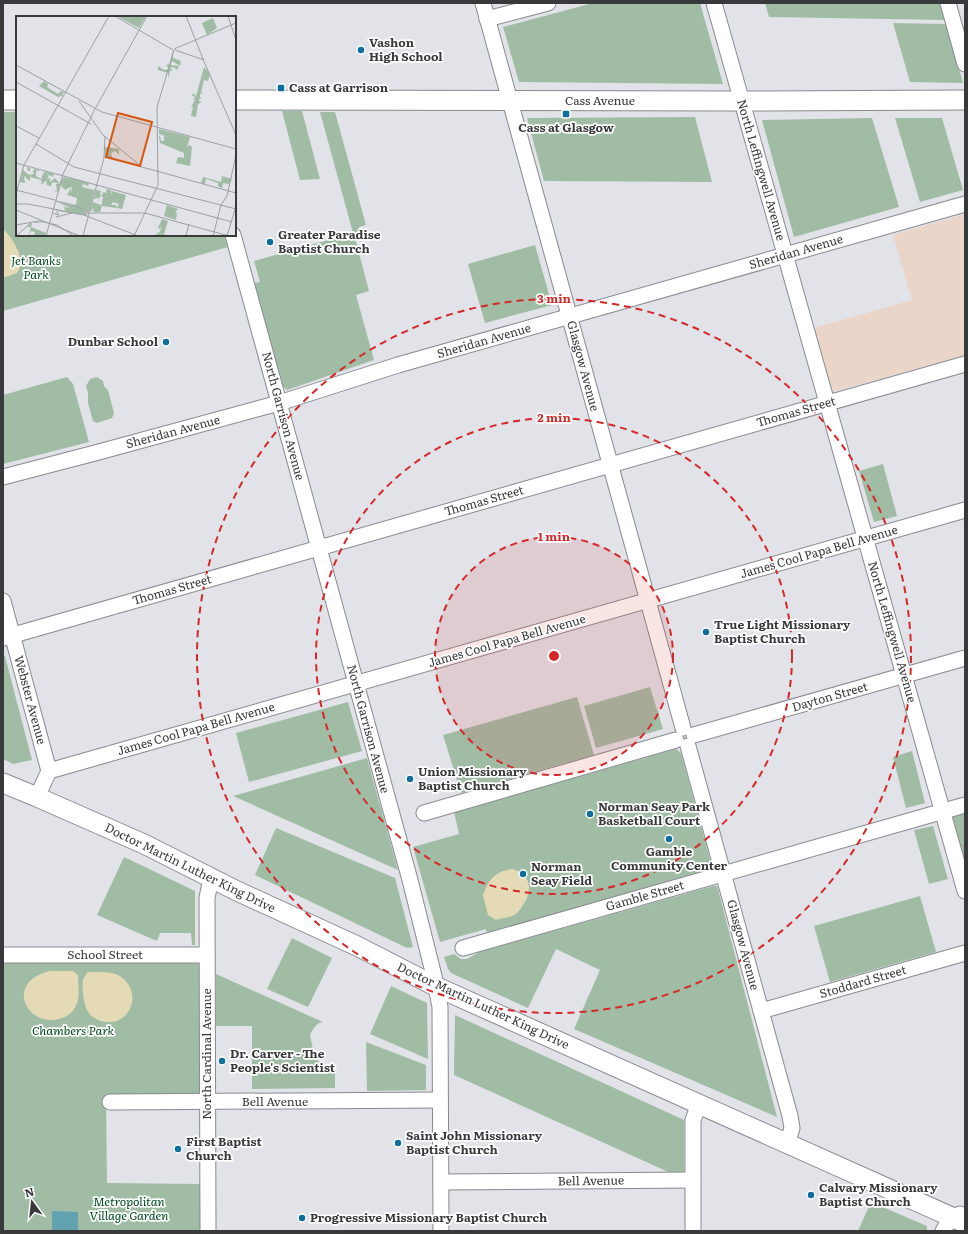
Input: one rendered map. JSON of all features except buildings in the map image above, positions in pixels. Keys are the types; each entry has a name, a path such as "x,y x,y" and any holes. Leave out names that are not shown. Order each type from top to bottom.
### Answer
{"main road":[{"path":"3,100 16,100"},
{"name":"Cass Avenue","path":"236,100 965,100"},
{"name":"Doctor Martin Luther King Drive","path":"3,783 144,844 237,891 357,946 437,987 956,1221"}],"street":[{"name":"Glasgow Avenue","path":"482,3 570,316 792,1122 791,1133 787,1145"},
{"path":"487,20 548,3"},
{"name":"North Leffingwell Avenue","path":"714,3 965,891"},
{"path":"948,3 965,64"},
{"name":"Sheridan Avenue","path":"3,476 95,453 279,403 398,365 965,204"},
{"name":"North Garrison Avenue","path":"233,236 410,880 437,987 440,1007 441,1231"},
{"name":"Thomas Street","path":"8,637 965,364"},
{"name":"James Cool Papa Bell Avenue","path":"49,771 965,510"},
{"name":"Webster Avenue","path":"3,601 8,637 49,771"},
{"name":"Dayton Street","path":"424,813 965,658"},
{"path":"37,797 49,771"},
{"name":"Gamble Street","path":"463,948 965,805"},
{"name":"North Cardinal Avenue","path":"208,1231 207,898 211,878"},
{"name":"Stoddard Street","path":"761,1011 965,952"},
{"name":"School Street","path":"3,955 207,955"},
{"name":"Bell Avenue","path":"110,1102 440,1100"},
{"path":"693,1231 693,1120 698,1104"},
{"name":"Bell Avenue","path":"441,1182 693,1180"}],"shaded area":[{"path":"965,214 965,355 832,392 814,328 912,300 893,235"}],"green space":[{"path":"593,3 700,3 723,84 519,82 503,27"},
{"path":"765,3 941,3 946,20 769,17"},
{"path":"893,23 947,24 963,83 910,82"},
{"path":"282,111 302,111 320,179 300,180"},
{"name":"Jet Banks Park","path":"3,112 16,112 16,236 224,236 228,247 3,311"},
{"path":"320,112 335,112 366,225 359,227 361,235 355,238 369,291 356,295 374,360 287,390 282,385 254,283 260,282 254,261 353,233"},
{"path":"695,117 712,182 544,181 527,118"},
{"path":"872,118 899,207 794,237 762,120"},
{"path":"895,118 942,118 963,190 920,202"},
{"path":"535,245 552,305 485,323 468,264"},
{"path":"67,377 73,384 89,442 3,464 3,395"},
{"path":"97,377 103,381 104,386 108,390 114,413 112,418 97,423 93,421 88,403 86,386 90,379"},
{"path":"883,464 897,516 874,522 859,471"},
{"path":"3,656 5,656 32,760 13,764 3,759"},
{"path":"650,687 663,729 596,748 584,706"},
{"path":"577,697 594,755 461,793 443,735"},
{"path":"348,702 362,751 249,782 236,733"},
{"path":"676,749 681,753 711,863 710,869 487,933 486,929 440,942 413,847 459,834 454,812"},
{"path":"912,751 925,803 906,808 893,757"},
{"path":"367,758 398,870 233,796"},
{"path":"965,813 965,872 950,818"},
{"path":"933,826 948,879 929,884 914,830"},
{"path":"276,828 395,878 413,947 407,948 255,875"},
{"path":"124,857 195,891 195,945 192,945 191,933 160,933 157,941 97,915"},
{"path":"717,886 718,889 777,1117 574,1029 600,970 556,949 528,1008 451,973 444,957 454,954 461,959 467,959 479,952"},
{"path":"920,896 936,952 830,982 814,926"},
{"path":"292,938 332,958 308,1007 267,989"},
{"name":"Chambers Park","path":"3,960 199,962 199,1093 106,1094 107,1183 201,1184 201,1231 3,1231"},
{"path":"216,974 323,1022 317,1025 310,1035 313,1049 319,1063 335,1070 335,1088 252,1089 252,1026 216,1026"},
{"path":"391,986 427,1003 428,1059 370,1034"},
{"path":"455,1015 684,1120 684,1173 675,1175 454,1075"},
{"path":"366,1042 426,1065 426,1090 367,1091"},
{"path":"871,1202 927,1226 927,1231 858,1231"}],"sand":[{"path":"3,229 11,238 18,250 20,256 20,268 17,273 3,278"},
{"path":"512,869 523,874 526,878 529,888 528,894 517,913 510,917 496,920 488,915 483,895 490,881 496,875"},
{"path":"50,971 73,971 78,975 79,989 78,1000 73,1010 65,1017 51,1020 42,1019 34,1014 28,1008 24,1000 24,992 28,984 35,977"},
{"path":"88,972 111,973 118,975 126,982 131,990 132,998 131,1007 127,1014 120,1019 111,1022 101,1021 89,1013 83,995 83,979"}],"water":[{"path":"52,1211 78,1212 78,1230 52,1230"}],"place":[{"name":"Vashon High School","path":"361,50"},
{"name":"Cass at Garrison","path":"281,88"},
{"name":"Cass at Glasgow","path":"566,114"},
{"name":"Greater Paradise Baptist Church","path":"270,242"},
{"name":"Dunbar School","path":"166,342"},
{"name":"True Light Missionary Baptist Church","path":"706,632"},
{"name":"Union Missionary Baptist Church","path":"410,779"},
{"name":"Norman Seay Park Basketball Court","path":"590,814"},
{"name":"Gamble Community Center","path":"669,839"},
{"name":"Norman Seay Field","path":"523,874"},
{"name":"Dr. Carver - The People's Scientist","path":"222,1061"},
{"name":"Saint John Missionary Baptist Church","path":"398,1143"},
{"name":"First Baptist Church","path":"178,1149"},
{"name":"Calvary Missionary Baptist Church","path":"811,1195"},
{"name":"Progressive Missionary Baptist Church","path":"302,1218"}],"park label":[{"name":"Metropolitan Village Garden","path":"129,1209"}]}
